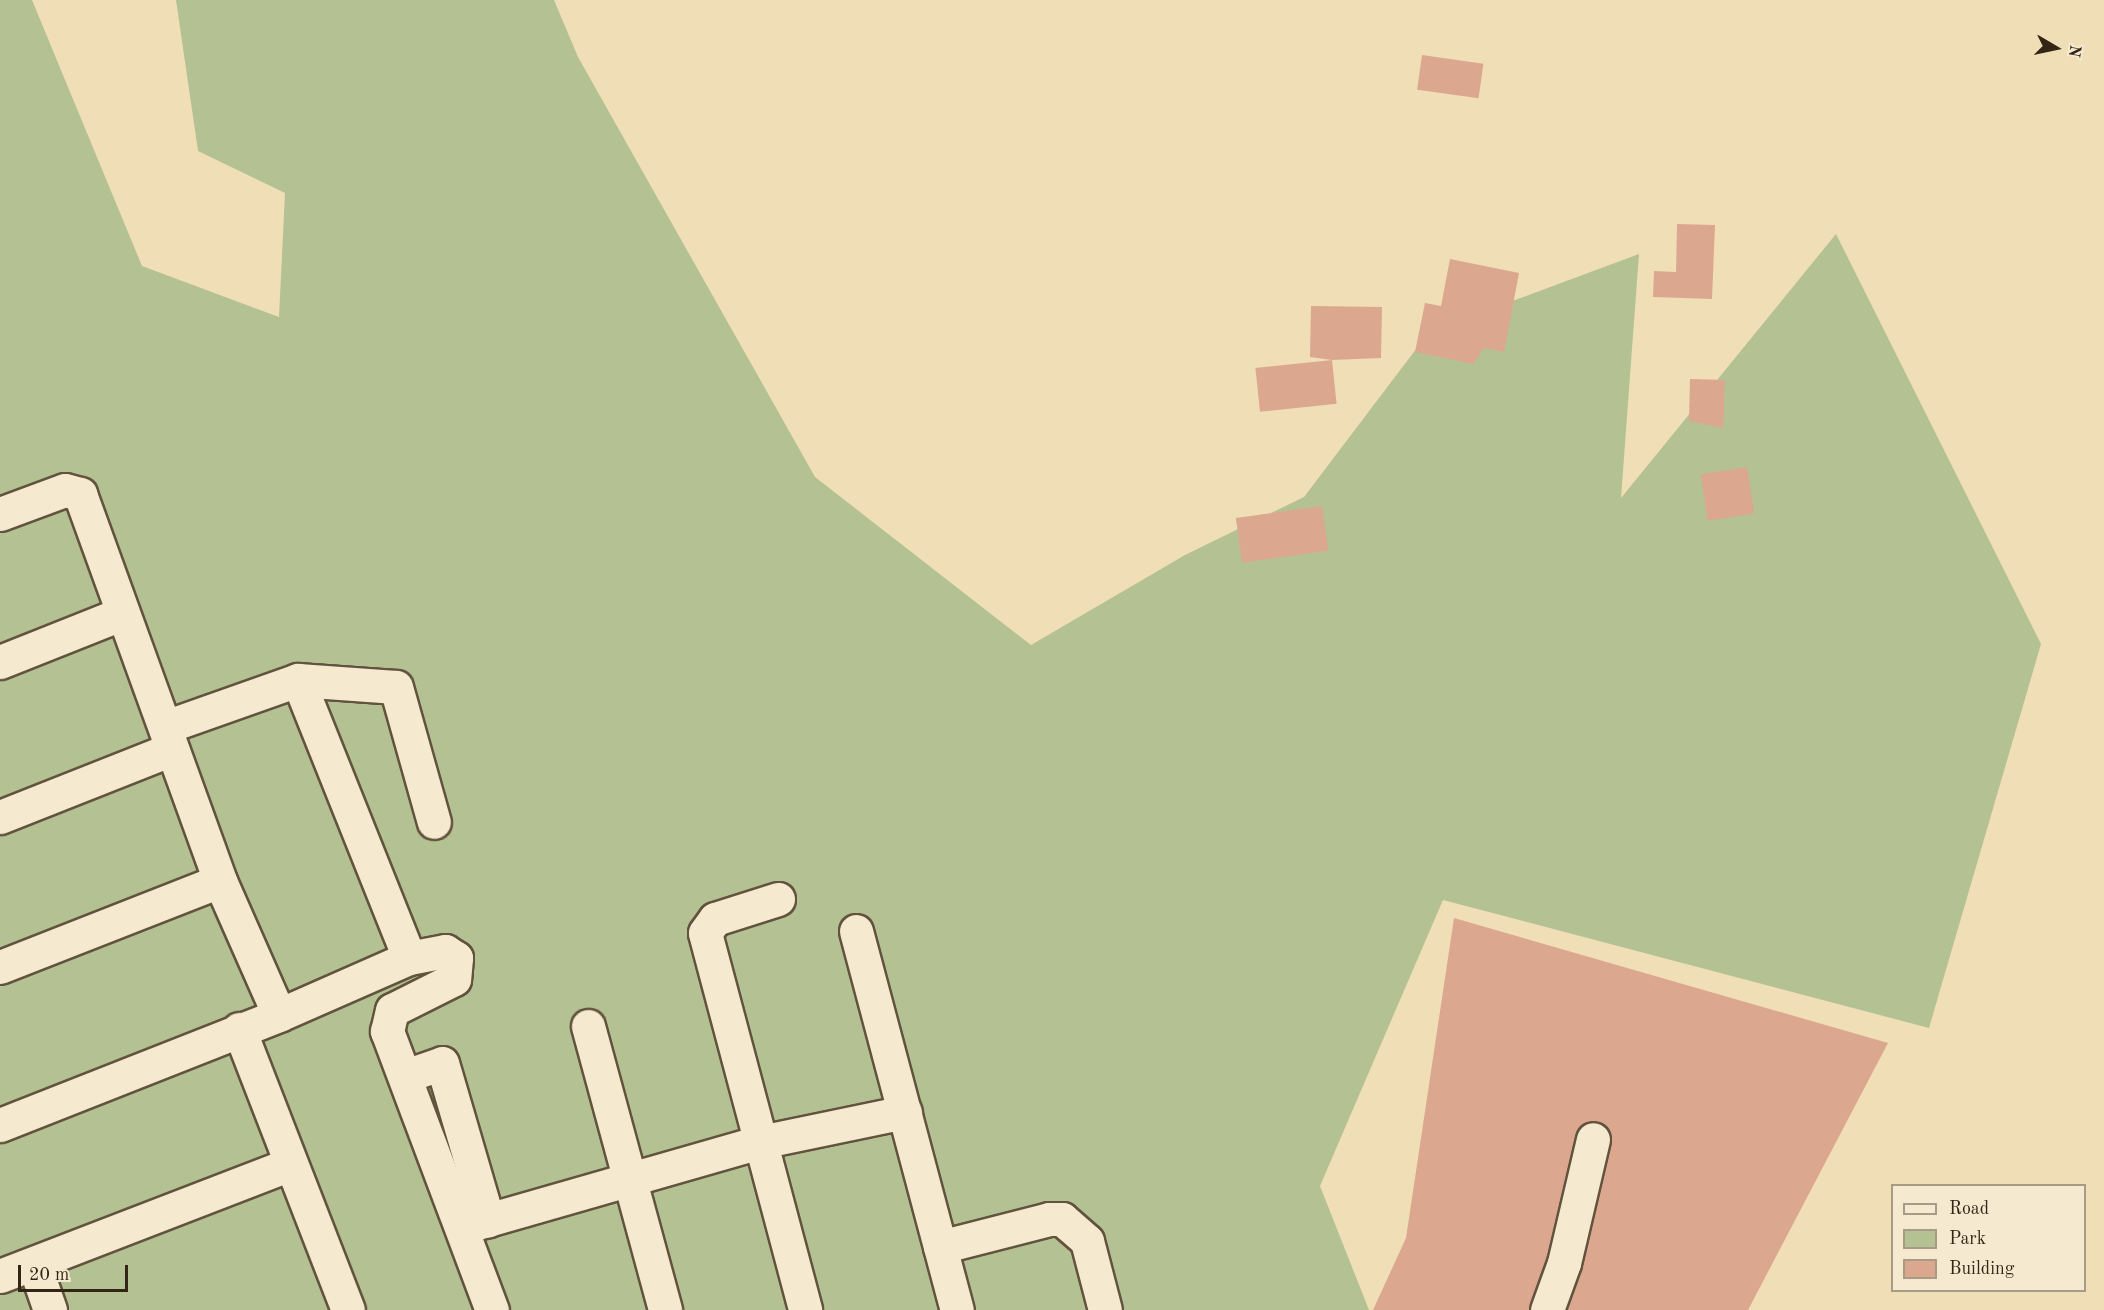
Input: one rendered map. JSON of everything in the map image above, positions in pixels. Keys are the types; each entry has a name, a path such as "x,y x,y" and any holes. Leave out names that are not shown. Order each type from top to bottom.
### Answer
{"street":[{"path":"0,514 64,490 80,494 220,881 279,1015"},
{"path":"0,662 123,613"},
{"path":"298,680 409,958"},
{"path":"0,817 298,680 396,687 434,822"},
{"path":"0,967 220,881"},
{"path":"778,899 715,919 705,933 805,1310"},
{"path":"856,931 957,1310"},
{"path":"0,1125 279,1015 409,958 445,951 456,958 457,968 454,979 407,1000 388,1017 387,1031 405,1076 441,1063 492,1310"},
{"path":"588,1026 665,1310"},
{"path":"239,1029 290,1164 339,1307"},
{"path":"475,1223 629,1177 760,1142 905,1112"},
{"path":"1547,1310 1564,1263 1593,1139"},
{"path":"0,1276 290,1164"},
{"path":"940,1247 1049,1219 1062,1220 1073,1225 1087,1241 1105,1310"},
{"path":"34,1264 50,1310"}],"green space":[{"path":"0,0 32,0 142,266 279,317 285,193 198,151 176,0 554,0 578,57 815,477 1031,645 1185,555 1304,497 1429,332 1639,254 1621,498 1836,234 2041,644 1929,1028 1443,900 1320,1186 1369,1310 0,1310"}],"building":[{"path":"1422,55 1483,64 1479,98 1417,90"},
{"path":"1677,224 1715,225 1712,299 1653,297 1654,271 1676,272"},
{"path":"1450,259 1519,273 1504,352 1484,348 1473,364 1415,352 1425,303 1441,306"},
{"path":"1311,306 1382,307 1381,358 1332,360 1310,357"},
{"path":"1332,360 1337,404 1260,412 1255,368"},
{"path":"1690,379 1725,380 1723,428 1689,421"},
{"path":"1747,467 1754,513 1708,521 1701,474"},
{"path":"1322,506 1328,551 1242,563 1236,518"},
{"path":"1454,918 1888,1043 1748,1310 1373,1310 1406,1238"}]}
